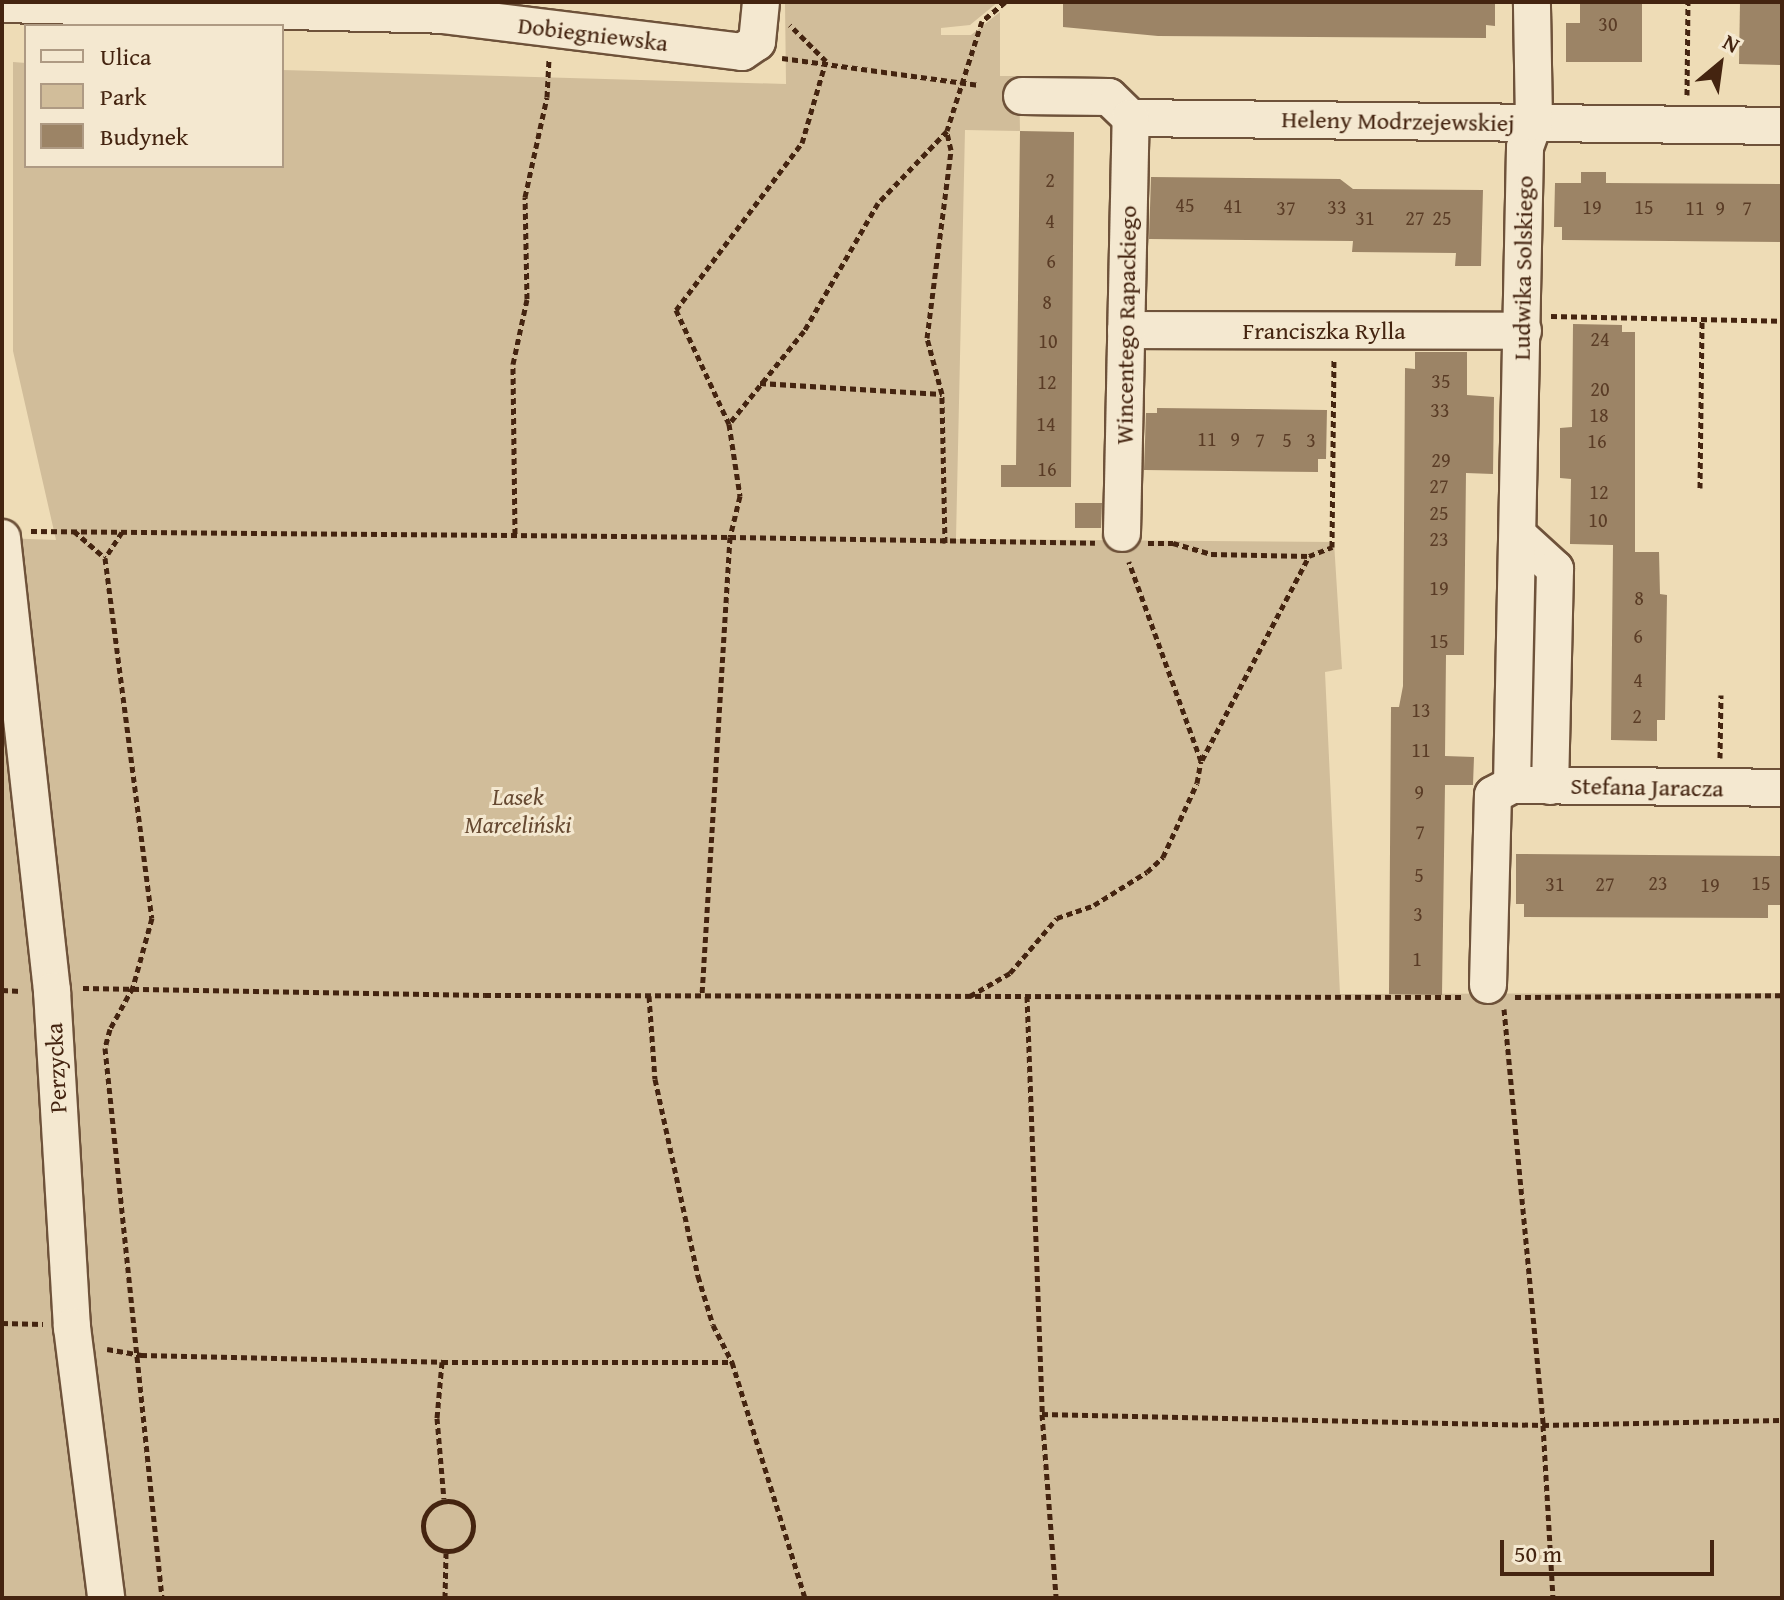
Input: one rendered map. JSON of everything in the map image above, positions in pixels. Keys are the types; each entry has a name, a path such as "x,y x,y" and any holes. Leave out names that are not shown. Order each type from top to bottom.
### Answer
{"street":[{"name":"Ludwika Solskiego","path":"1512,785 1519,536 1530,323 1525,147 1534,122 1532,2"},
{"name":"Dobiegniewska","path":"2,4 442,15 742,52"},
{"path":"742,52 757,42 773,9"},
{"path":"1022,96 1109,97 1131,118"},
{"name":"Heleny Modrzejewskiej","path":"1131,118 1782,126"},
{"name":"Wincentego Rapackiego","path":"1122,538 1131,118"},
{"name":"Franciszka Rylla","path":"1126,330 1334,331 1530,323"},
{"name":"Perzycka","path":"12,534 52,991 72,1327 106,1598"},
{"path":"1519,536 1555,569 1550,786"},
{"path":"1487,993 1493,795 1512,785"},
{"name":"Stefana Jaracza","path":"1512,785 1782,788"}],"path":[{"path":"729,424 804,331 878,203 947,131 982,21 1005,2"},
{"path":"1686,108 1688,2"},
{"path":"773,9 826,61"},
{"path":"515,534 513,364 527,299 525,197 547,97 551,29"},
{"path":"742,52 826,61 979,85"},
{"path":"702,996 730,537 740,496 729,424 676,310 802,143 826,61"},
{"path":"945,543 942,394 927,338 951,150 947,131"},
{"path":"1530,323 1702,319 1782,321"},
{"path":"1700,488 1702,319"},
{"path":"12,534 122,531 515,534 945,543 1122,538 1173,543 1211,554 1309,556 1332,547 1334,331"},
{"path":"759,383 942,394"},
{"path":"74,531 105,558"},
{"path":"122,531 105,558 152,918 133,987 110,1029 105,1048 141,1355 162,1598"},
{"path":"1122,538 1201,761"},
{"path":"969,996 1010,973 1057,918 1094,905 1163,857 1197,783 1201,761 1309,556"},
{"path":"1720,774 1721,695"},
{"path":"76,989 133,987 649,996 1782,995"},
{"path":"1487,993 1543,1425 1553,1598"},
{"path":"649,996 655,1079 698,1276 713,1325 732,1362 805,1598"},
{"path":"1027,996 1042,1414 1056,1598"},
{"path":"2,1323 52,1324"},
{"path":"96,1342 115,1354 141,1355 442,1362 732,1362"},
{"path":"442,1362 437,1418 444,1499"},
{"path":"1042,1414 1543,1425 1782,1420"},
{"path":"444,1499 458,1503 474,1523 460,1549 446,1553 432,1547 423,1532 424,1517 444,1499"},
{"path":"445,1598 446,1553"}],"green space":[{"name":"Lasek Marceliński","path":"785,2 998,2 970,25 941,28 941,35 971,35 1000,12 1000,76 1019,76 1020,131 965,130 956,539 1334,542 1342,669 1325,672 1340,994 1782,993 1782,1598 2,1598 2,538 56,540 13,351 13,62 24,63 24,168 284,168 284,70 786,84"}],"building":[{"path":"1063,2 1495,2 1495,26 1486,25 1486,38 1158,36 1063,27"},
{"path":"1580,2 1642,2 1642,62 1566,62 1566,23 1580,23"},
{"path":"1740,2 1782,2 1782,65 1739,64"},
{"path":"1020,131 1074,132 1071,487 1001,487 1001,465 1016,465"},
{"path":"1581,172 1606,172 1606,183 1782,184 1782,242 1562,240 1562,227 1554,227 1555,183 1581,183"},
{"path":"1151,177 1340,179 1353,189 1483,190 1481,266 1455,266 1456,253 1352,252 1353,241 1149,239"},
{"path":"1573,324 1622,325 1622,332 1635,332 1635,552 1659,552 1660,594 1667,595 1665,720 1657,720 1657,741 1611,740 1613,545 1570,544 1571,479 1560,478 1560,428 1572,427"},
{"path":"1415,352 1467,352 1467,395 1494,397 1493,474 1466,473 1464,655 1446,655 1445,756 1474,757 1473,785 1445,785 1442,995 1389,994 1391,707 1399,707 1403,686 1405,368 1415,369"},
{"path":"1157,408 1327,410 1326,459 1318,459 1318,472 1144,470 1146,413 1157,413"},
{"path":"1075,503 1102,503 1101,528 1075,528"},
{"path":"1516,854 1782,856 1782,905 1768,905 1768,918 1524,917 1524,904 1516,904"}]}
